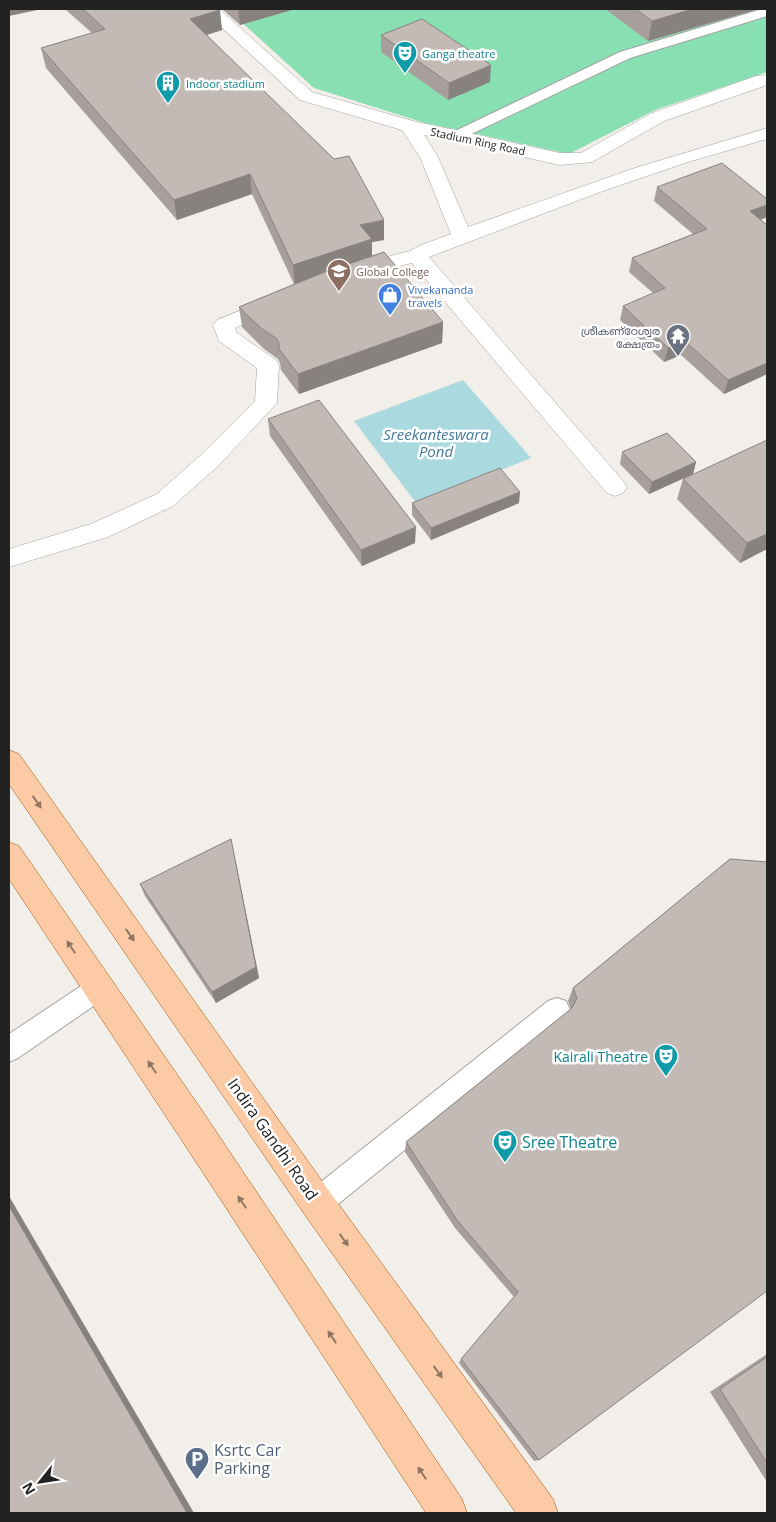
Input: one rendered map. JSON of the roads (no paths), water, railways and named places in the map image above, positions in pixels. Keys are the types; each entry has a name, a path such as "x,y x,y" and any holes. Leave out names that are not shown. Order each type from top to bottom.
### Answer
{"main road":[{"name":"Indira Gandhi Road","path":"9,762 318,1203 539,1513"},
{"path":"9,855 448,1513"}],"street":[{"name":"Stadium Ring Road","path":"210,9 306,96 409,126 560,159 585,158 658,117 762,80 767,80"},
{"path":"409,126 429,157 462,236"},
{"path":"336,280 374,266 417,256 428,249 462,236 712,148 767,133"},
{"path":"417,256 615,487"},
{"path":"9,558 100,531 165,500 210,460 266,403 268,365 226,336 224,325 292,297"}],"lane":[{"path":"456,136 625,54 767,12"},
{"path":"9,1049 99,988"},
{"path":"318,1203 557,1010"}],"water":[{"name":"Sreekanteswara Pond","path":"463,380 531,458 417,504 354,421"}],"place":[{"name":"Ganga theatre","path":"405,74"},
{"name":"Indoor stadium","path":"168,104"},
{"name":"Global College","path":"339,292"},
{"name":"Vivekananda travels","path":"390,316"},
{"name":"ശ്രീകണ്ഠേശ്വര ക്ഷേത്രം","path":"678,357"},
{"name":"Kairali Theatre","path":"666,1077"},
{"name":"Sree Theatre","path":"505,1163"},
{"name":"Ksrtc Car Parking","path":"197,1480"}]}
